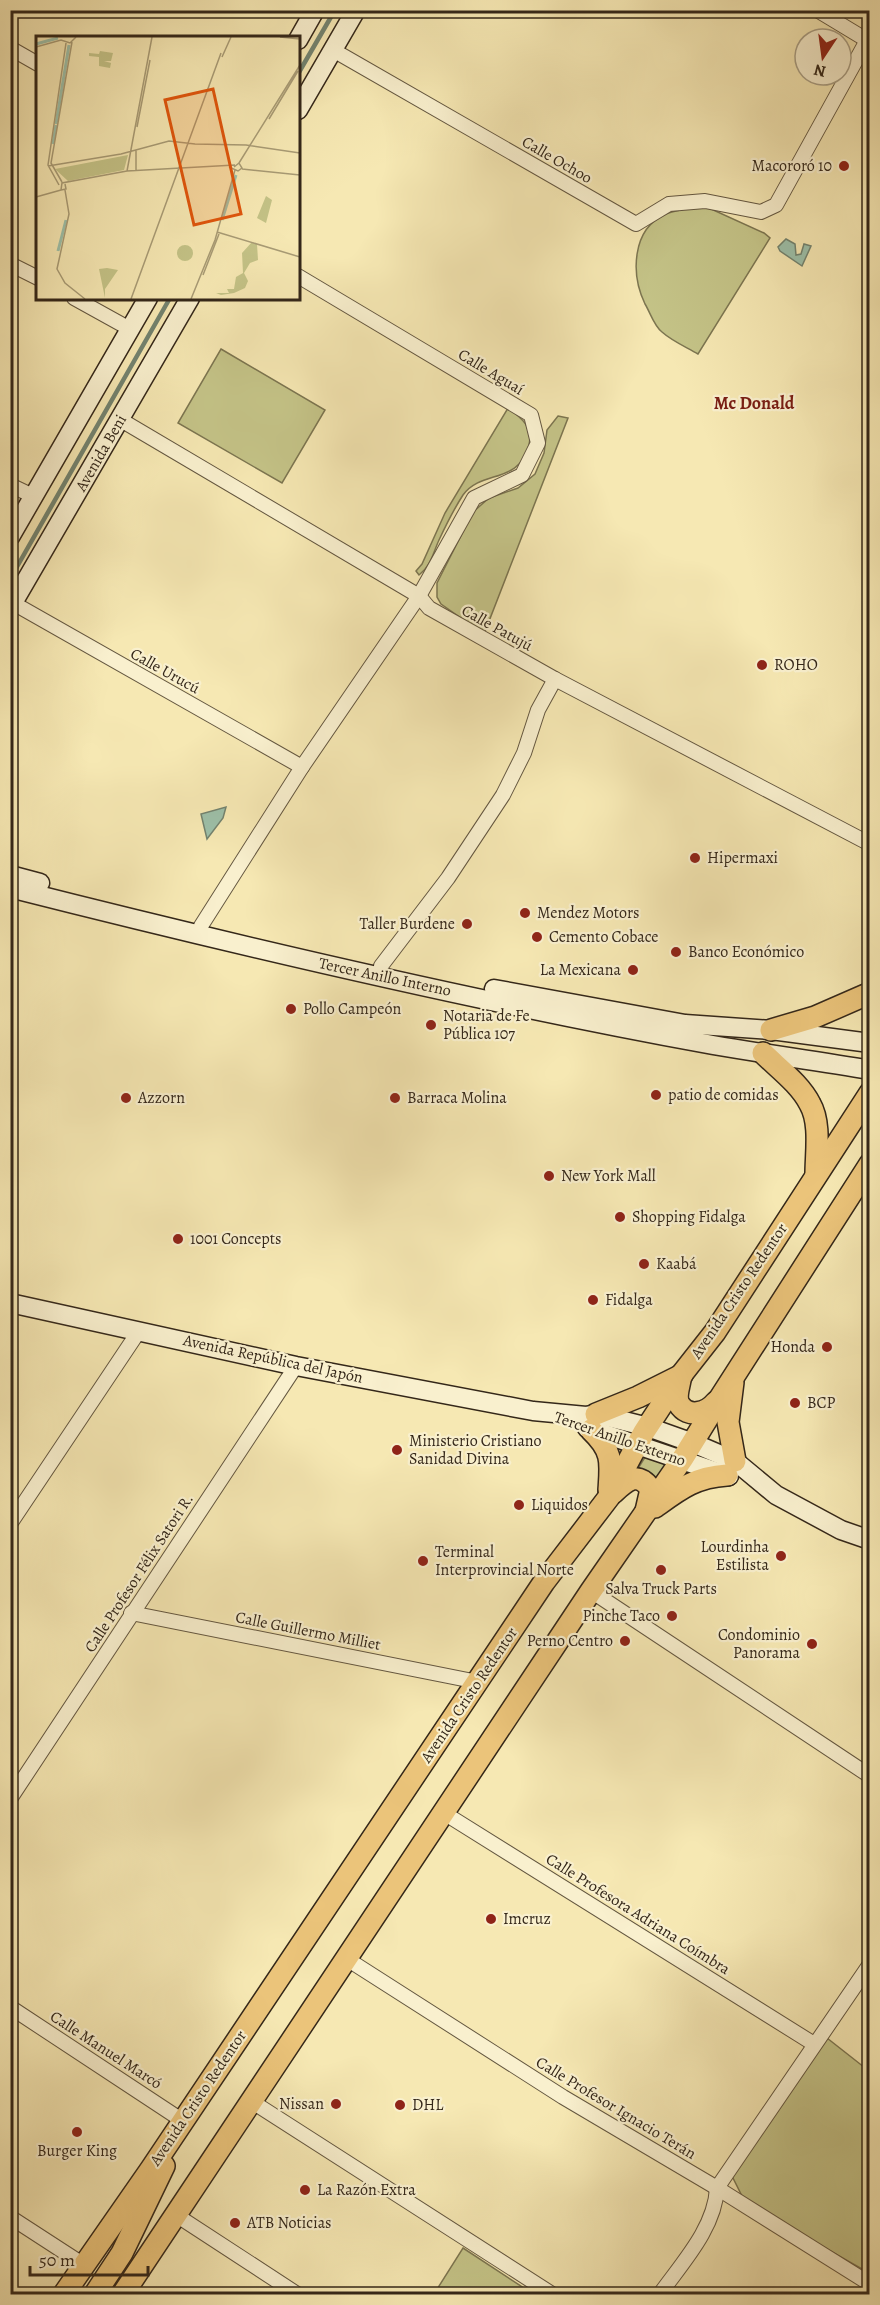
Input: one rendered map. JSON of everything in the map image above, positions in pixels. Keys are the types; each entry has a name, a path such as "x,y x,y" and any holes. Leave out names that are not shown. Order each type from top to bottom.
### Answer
{"main road":[{"path":"771,1030 815,1017 870,993"},
{"path":"763,1053 801,1091 811,1106 816,1122 816,1174"},
{"name":"Avenida Cristo Redentor","path":"64,2295 171,2140 544,1582 609,1497 648,1427 681,1377 716,1332 870,1093"},
{"path":"125,2291 591,1591 688,1451 870,1164"},
{"path":"850,1194 870,1179"},
{"path":"681,1377 677,1398 679,1404 686,1410 695,1413 705,1412 720,1398"},
{"path":"609,1497 609,1452 594,1422 638,1397 681,1377"},
{"path":"645,1515 688,1485 731,1468 728,1422 733,1379"},
{"path":"609,1497 627,1480 645,1481 651,1489 645,1515"},
{"path":"95,2295 122,2253 160,2179 171,2140"}],"street":[{"path":"300,36 315,10"},
{"path":"300,107 356,10"},
{"path":"817,10 869,39"},
{"name":"Calle Ochoo","path":"333,50 636,224 669,204 705,201 761,212 776,205 869,39"},
{"path":"10,48 36,63"},
{"path":"10,264 36,277"},
{"name":"Calle Aguaí","path":"201,926 302,766 419,596 474,498 522,475 538,443 531,415 300,277"},
{"path":"79,300 130,329"},
{"path":"10,537 147,300"},
{"name":"Avenida Beni","path":"12,606 189,300"},
{"name":"Calle Patujú","path":"121,420 419,596 429,608 555,679 870,844"},
{"path":"10,485 33,496"},
{"name":"Calle Urucú","path":"12,606 302,766"},
{"path":"381,966 448,878 503,795 524,753 538,710 555,679"},
{"name":"Tercer Anillo Interno","path":"10,874 120,906 381,966 686,1024 771,1030 870,1043"},
{"name":"Tercer Anillo Interno","path":"10,888 350,970 528,1008 763,1053 870,1070"},
{"name":"Avenida República del Japón","path":"10,1303 296,1366 537,1411"},
{"path":"10,1524 139,1331"},
{"name":"Calle Profesor Félix Satori R.","path":"10,1799 296,1366"},
{"name":"Tercer Anillo Externo","path":"537,1411 585,1416 637,1445 688,1451"},
{"name":"Tercer Anillo Externo","path":"594,1422 648,1427 688,1451 731,1468 809,1514 841,1530 870,1540"},
{"path":"591,1591 870,1776"},
{"name":"Calle Guillermo Milliet","path":"131,1613 478,1682"},
{"name":"Calle Profesora Adriana Coímbra","path":"444,1813 814,2044"},
{"name":"Calle Profesor Ignacio Terán","path":"347,1959 563,2097 717,2188 870,2284"},
{"path":"660,2295 708,2224 716,2203 717,2188 870,1964"},
{"name":"Calle Manuel Marcó","path":"10,2007 183,2121"},
{"path":"251,2101 552,2295"},
{"path":"176,2215 297,2295"},
{"path":"10,2217 84,2265"}],"shaded area":[{"path":"689,208 709,208 764,233 770,238 698,354 670,338 657,326 640,292 636,267 640,241 654,221 666,214"},
{"path":"786,239 795,244 796,255 801,254 804,244 811,246 802,266 780,251 778,247"},
{"path":"221,349 325,410 282,483 178,423"},
{"path":"508,408 522,419 528,428 530,439 524,458 509,472 480,482 463,495 429,563 419,575 416,571 422,564 445,513"},
{"path":"558,416 568,418 484,634 441,604 437,597 437,583 473,512 489,498 518,488 535,474 544,453 547,430"},
{"path":"226,807 223,818 207,839 201,814"},
{"path":"647,1454 670,1463 659,1481 637,1470"},
{"path":"827,2038 869,2071 869,2273 788,2227 742,2196 731,2174"},
{"path":"463,2248 530,2292 529,2294 434,2294"}],"waterway":[{"path":"300,71 335,10"},
{"path":"10,579 169,300"}],"place":[{"name":"Macororó 10","path":"844,166"},
{"name":"ROHO","path":"762,665"},
{"name":"Hipermaxi","path":"695,858"},
{"name":"Mendez Motors","path":"525,913"},
{"name":"Taller Burdene","path":"467,924"},
{"name":"Cemento Cobace","path":"537,937"},
{"name":"Banco Económico","path":"676,952"},
{"name":"La Mexicana","path":"633,970"},
{"name":"Pollo Campeón","path":"291,1009"},
{"name":"Notaria de Fe Pública 107","path":"431,1025"},
{"name":"patio de comidas","path":"656,1095"},
{"name":"Azzorn","path":"126,1098"},
{"name":"Barraca Molina","path":"395,1098"},
{"name":"New York Mall","path":"549,1176"},
{"name":"Shopping Fidalga","path":"620,1217"},
{"name":"1001 Concepts","path":"178,1239"},
{"name":"Kaabá","path":"644,1264"},
{"name":"Fidalga","path":"593,1300"},
{"name":"Honda","path":"827,1347"},
{"name":"BCP","path":"795,1403"},
{"name":"Ministerio Cristiano Sanidad Divina","path":"397,1450"},
{"name":"Liquidos","path":"519,1505"},
{"name":"Lourdinha Estilista","path":"781,1556"},
{"name":"Terminal Interprovincial Norte","path":"423,1561"},
{"name":"Salva Truck Parts","path":"661,1570"},
{"name":"Pinche Taco","path":"672,1616"},
{"name":"Perno Centro","path":"625,1641"},
{"name":"Condominio Panorama","path":"812,1644"},
{"name":"Imcruz","path":"491,1919"},
{"name":"Nissan","path":"336,2104"},
{"name":"DHL","path":"400,2105"},
{"name":"Burger King","path":"77,2132"},
{"name":"La Razón Extra","path":"305,2190"},
{"name":"ATB Noticias","path":"235,2223"}],"district":[{"name":"Mc Donald","path":"754,403"}]}
